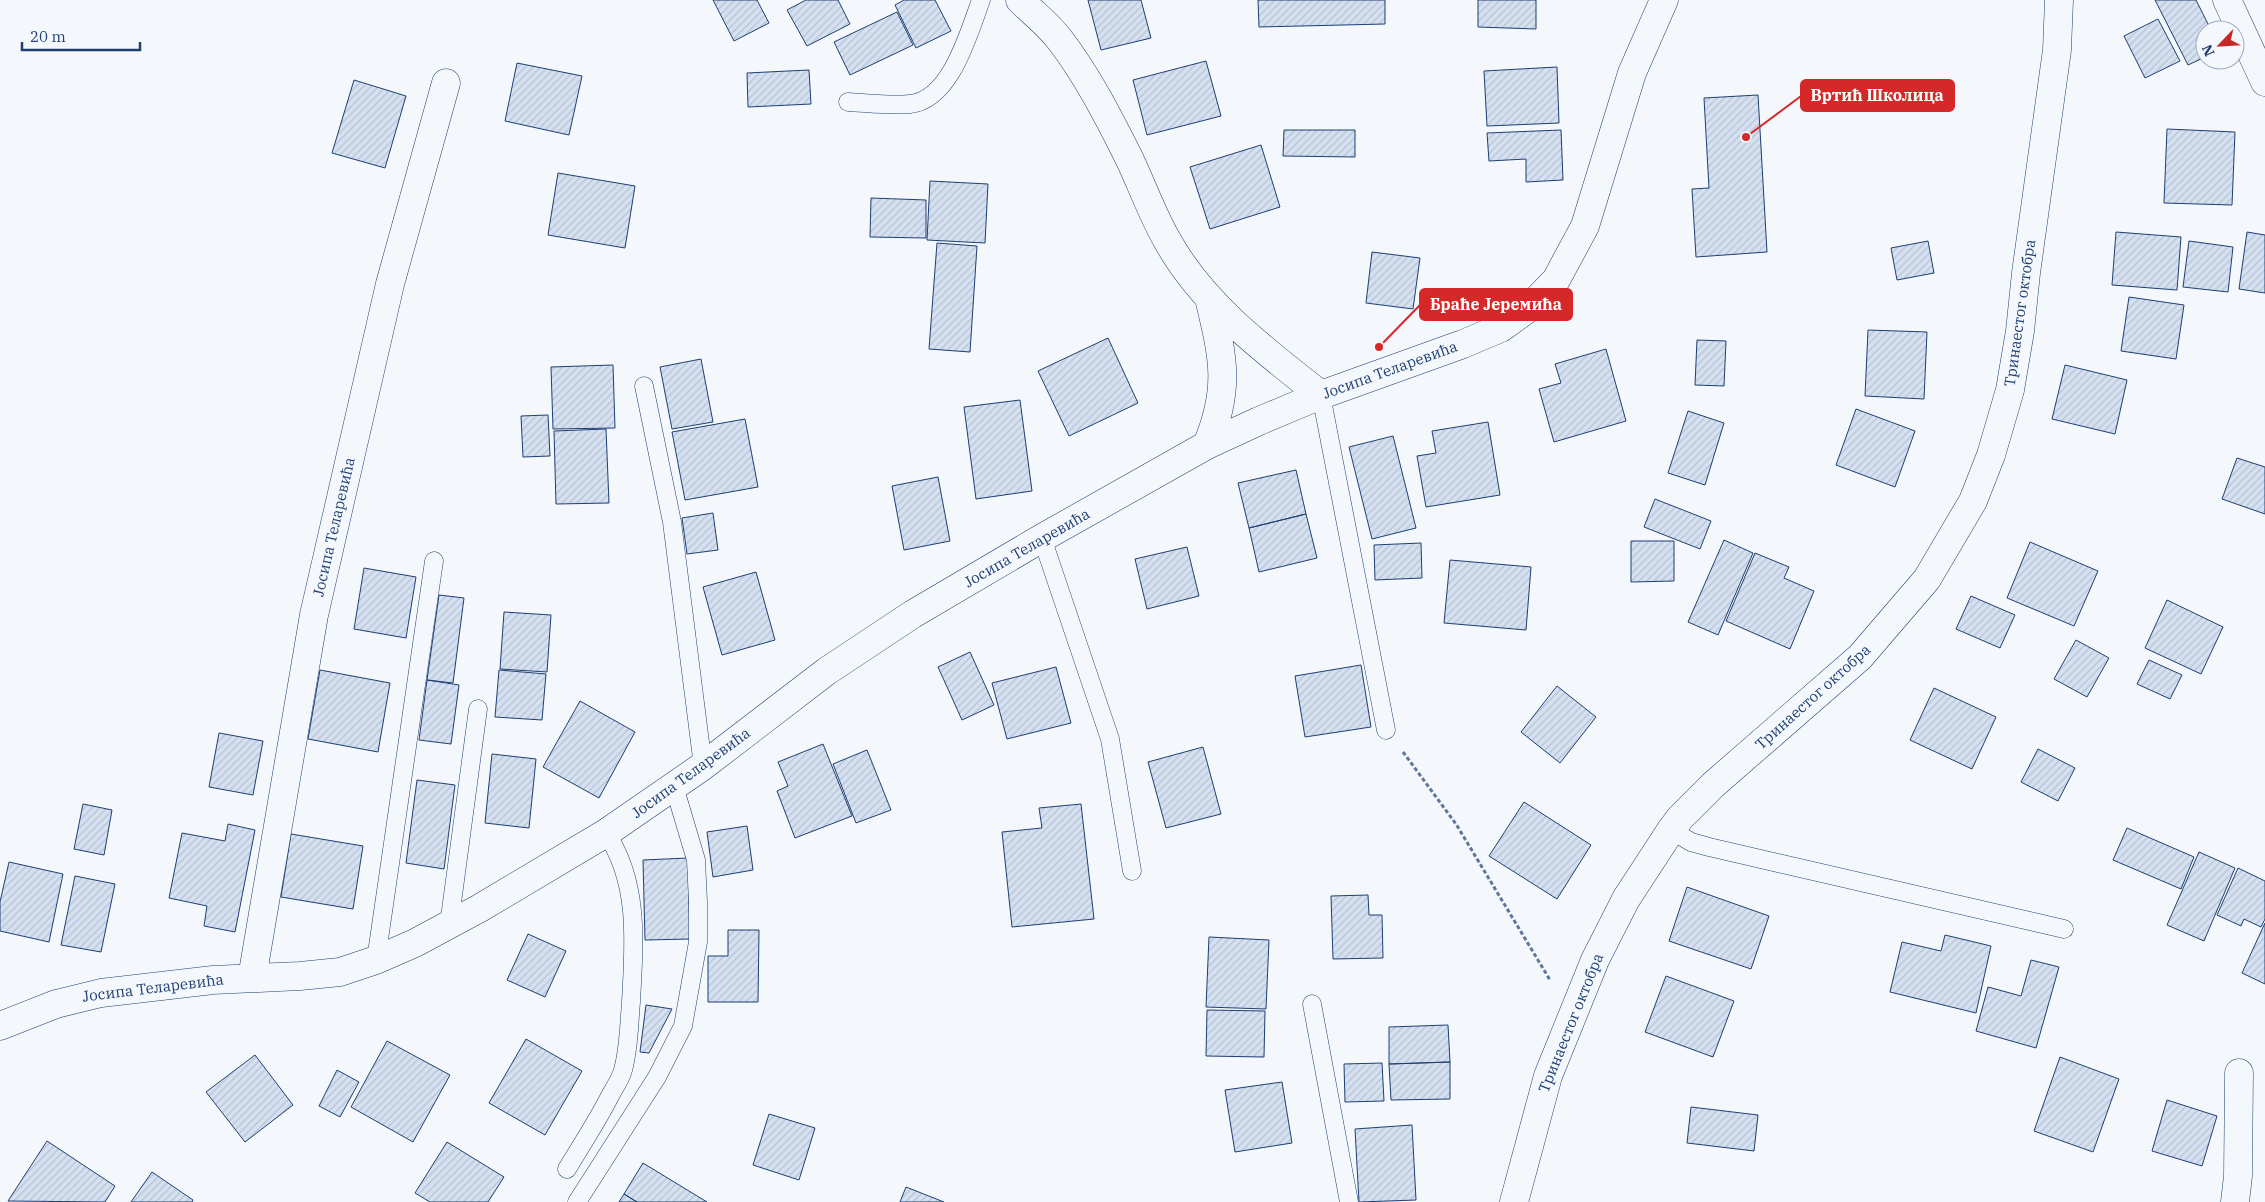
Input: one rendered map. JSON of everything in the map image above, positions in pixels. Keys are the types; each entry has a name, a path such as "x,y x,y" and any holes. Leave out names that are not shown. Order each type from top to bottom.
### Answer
{"street":[{"path":"1020,0 1060,40 1073,60 1129,158 1167,241 1209,298 1282,364 1321,395"},
{"name":"Јосипа Теларевића","path":"0,1026 56,1004 101,993 252,978 340,972 376,960 449,925 606,833 702,766 835,666 913,614 1042,538 1207,445 1321,395 1463,344 1501,328 1530,307 1556,280 1585,226 1632,73 1664,0"},
{"name":"Тринаестог октобра","path":"1514,1202 1548,1076 1595,960 1626,899 1671,830 1680,818 1713,785 1860,657 1927,579 1973,501 1991,455 2013,373 2057,50 2060,0"},
{"path":"2227,0 2265,82"},
{"name":"Јосипа Теларевића","path":"252,978 314,615 390,284 446,84"},
{"path":"1207,445 1218,418 1223,392 1224,370 1209,298"},
{"path":"2235,1202 2238,1176 2239,1073"}],"lane":[{"path":"848,102 912,104 932,95 946,80 961,54 981,0"},
{"path":"644,386 672,522 702,766"},
{"path":"1321,395 1386,730"},
{"path":"1042,538 1110,739 1132,871"},
{"path":"376,960 434,561"},
{"path":"449,925 478,709"},
{"path":"577,1202 657,1077 684,1018 698,942 698,902 696,860 674,786"},
{"path":"1671,830 1691,842 1709,847 2064,929"},
{"path":"566,1169 603,1110 623,1072 628,1043 634,944 631,899 623,865 616,847 606,833"},
{"path":"1312,1004 1349,1202"}],"path":[{"path":"1386,730 1456,824 1572,1016"}],"building":[{"path":"713,0 757,0 769,23 734,41"},
{"path":"806,0 838,0 850,24 807,46 787,10"},
{"path":"904,0 935,0 951,31 916,48 895,5"},
{"path":"1088,0 1141,0 1151,38 1101,50"},
{"path":"1258,0 1385,0 1385,24 1259,27"},
{"path":"1478,0 1536,0 1536,29 1478,27"},
{"path":"2155,0 2196,0 2206,20 2195,20 2195,62 2188,65"},
{"path":"897,12 913,45 850,75 834,42"},
{"path":"2158,19 2180,61 2145,78 2124,36"},
{"path":"1206,61 1221,116 1147,135 1133,80"},
{"path":"517,63 582,76 569,135 505,121"},
{"path":"1557,67 1559,123 1487,126 1484,71"},
{"path":"809,70 811,104 748,107 747,73"},
{"path":"354,80 406,96 385,168 332,153"},
{"path":"1758,95 1767,252 1696,257 1692,189 1709,188 1704,98"},
{"path":"2167,129 2235,132 2232,205 2164,203"},
{"path":"1284,130 1355,130 1355,157 1283,156"},
{"path":"1561,130 1563,180 1526,182 1526,159 1489,161 1487,133"},
{"path":"1261,145 1280,207 1210,229 1190,167"},
{"path":"558,173 635,186 625,248 548,235"},
{"path":"930,181 988,184 985,243 927,240"},
{"path":"871,198 926,200 926,238 870,237"},
{"path":"2116,232 2181,237 2177,290 2112,285"},
{"path":"2247,232 2265,235 2265,293 2239,289"},
{"path":"1928,241 1934,273 1897,280 1891,248"},
{"path":"2189,241 2233,247 2228,292 2183,287"},
{"path":"937,243 977,246 970,352 929,349"},
{"path":"1372,252 1420,258 1413,309 1366,303"},
{"path":"2129,297 2184,305 2176,359 2121,351"},
{"path":"1868,330 1927,332 1924,399 1865,396"},
{"path":"1108,338 1138,403 1069,436 1038,371"},
{"path":"1697,340 1726,341 1724,386 1695,385"},
{"path":"1606,349 1626,421 1554,442 1539,389 1561,383 1555,364"},
{"path":"701,359 713,422 672,429 660,367"},
{"path":"613,365 615,428 553,429 551,367"},
{"path":"2065,365 2127,380 2115,434 2052,419"},
{"path":"1020,400 1032,491 976,499 964,407"},
{"path":"1856,409 1915,431 1895,487 1836,465"},
{"path":"1688,411 1724,423 1705,485 1668,473"},
{"path":"548,415 550,456 523,457 521,416"},
{"path":"745,419 758,487 685,500 672,432"},
{"path":"1488,422 1500,495 1426,507 1417,456 1436,453 1432,431"},
{"path":"606,429 609,503 556,504 554,431"},
{"path":"1393,436 1416,528 1372,539 1349,447"},
{"path":"2237,458 2265,467 2265,514 2222,499"},
{"path":"1296,470 1306,514 1249,528 1238,483"},
{"path":"938,477 950,541 904,550 892,486"},
{"path":"1655,499 1711,521 1700,549 1644,527"},
{"path":"713,513 718,550 687,554 682,518"},
{"path":"1306,514 1317,558 1259,572 1249,528"},
{"path":"1724,540 1753,553 1718,635 1688,622"},
{"path":"1631,541 1674,541 1674,581 1631,582"},
{"path":"2030,542 2098,571 2074,626 2007,598"},
{"path":"1421,543 1422,578 1375,580 1374,545"},
{"path":"1187,547 1199,596 1147,609 1135,559"},
{"path":"1755,553 1789,567 1784,578 1814,591 1790,649 1726,621"},
{"path":"1450,560 1531,567 1526,630 1444,623"},
{"path":"364,568 416,577 406,638 354,629"},
{"path":"756,572 775,640 722,655 703,587"},
{"path":"439,595 464,598 453,683 427,680"},
{"path":"1971,596 2015,615 2000,648 1956,629"},
{"path":"2167,600 2223,627 2201,674 2145,648"},
{"path":"504,612 551,615 547,672 500,669"},
{"path":"2076,640 2109,658 2087,697 2054,679"},
{"path":"970,652 994,705 962,720 938,667"},
{"path":"2149,660 2182,675 2170,699 2137,684"},
{"path":"1361,665 1371,727 1305,737 1295,676"},
{"path":"1056,667 1071,723 1007,739 992,683"},
{"path":"320,670 390,683 378,752 308,739"},
{"path":"499,670 546,674 542,720 495,717"},
{"path":"427,680 459,685 451,744 419,740"},
{"path":"1557,686 1596,717 1560,763 1521,732"},
{"path":"1934,688 1996,717 1972,769 1910,740"},
{"path":"580,701 635,732 599,798 543,767"},
{"path":"219,733 263,741 253,795 209,787"},
{"path":"823,744 852,816 795,838 777,791 788,786 778,762"},
{"path":"1203,747 1221,814 1166,828 1148,762"},
{"path":"2038,749 2075,768 2058,801 2021,782"},
{"path":"867,750 891,810 856,823 833,764"},
{"path":"492,754 536,759 529,828 485,823"},
{"path":"417,780 455,785 444,869 406,863"},
{"path":"1524,802 1591,845 1557,899 1489,856"},
{"path":"83,804 112,810 104,855 74,849"},
{"path":"1081,804 1094,919 1012,927 1002,832 1042,828 1039,808"},
{"path":"228,824 255,830 235,932 204,926 207,906 169,898 182,833 225,841"},
{"path":"747,826 753,870 713,877 707,832"},
{"path":"2127,828 2194,857 2181,889 2113,860"},
{"path":"291,834 363,846 353,909 281,897"},
{"path":"2199,852 2235,868 2204,941 2167,925"},
{"path":"688,858 690,939 645,940 643,860"},
{"path":"9,862 63,874 49,942 0,931 0,902"},
{"path":"2238,868 2265,881 2265,919 2261,927 2244,919 2241,926 2217,915"},
{"path":"75,876 115,884 101,952 61,945"},
{"path":"1687,887 1769,916 1751,969 1669,941"},
{"path":"1368,895 1369,915 1382,915 1383,958 1333,959 1331,896"},
{"path":"2265,923 2265,984 2242,973"},
{"path":"728,930 759,930 758,1002 708,1002 708,956 728,956"},
{"path":"528,934 566,951 545,997 507,980"},
{"path":"1945,935 1991,946 1976,1013 1890,992 1902,942 1941,951"},
{"path":"1209,937 1269,940 1266,1009 1206,1007"},
{"path":"2031,960 2059,967 2036,1048 1976,1031 1988,987 2021,996"},
{"path":"1666,976 1734,1001 1713,1057 1645,1032"},
{"path":"646,1005 672,1009 649,1053 640,1052"},
{"path":"1207,1010 1265,1011 1264,1057 1206,1056"},
{"path":"1448,1025 1450,1062 1389,1064 1389,1027"},
{"path":"526,1039 582,1071 545,1135 489,1103"},
{"path":"387,1041 450,1075 413,1142 351,1107"},
{"path":"255,1055 293,1105 245,1142 206,1092"},
{"path":"2060,1057 2119,1079 2093,1152 2034,1131"},
{"path":"1450,1062 1450,1099 1391,1100 1389,1064"},
{"path":"1382,1063 1384,1101 1345,1102 1344,1064"},
{"path":"337,1070 359,1082 340,1117 319,1106"},
{"path":"1282,1082 1292,1143 1235,1152 1225,1090"},
{"path":"2167,1100 2217,1116 2202,1166 2152,1151"},
{"path":"1691,1107 1758,1115 1754,1151 1687,1143"},
{"path":"769,1114 815,1128 799,1180 753,1165"},
{"path":"1412,1125 1416,1200 1359,1202 1355,1129"},
{"path":"47,1141 115,1186 105,1202 8,1201"},
{"path":"447,1142 504,1177 488,1202 430,1202 415,1193"},
{"path":"643,1163 707,1202 637,1202 624,1194"},
{"path":"152,1172 193,1200 192,1202 131,1202"},
{"path":"906,1187 944,1202 900,1202"},
{"path":"624,1194 637,1202 619,1202"}],"place":[{"name":"Вртић Школица","path":"1746,137"},
{"name":"Браће Јеремића","path":"1379,347"}]}
